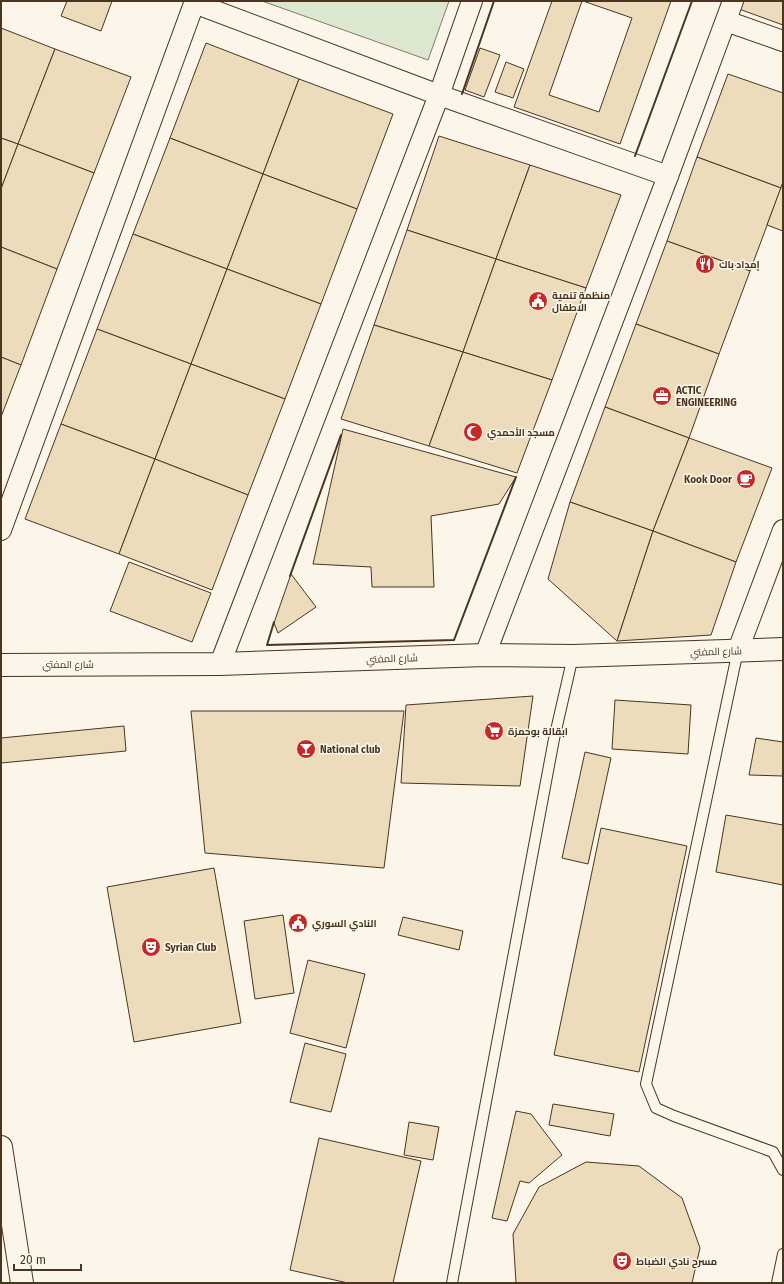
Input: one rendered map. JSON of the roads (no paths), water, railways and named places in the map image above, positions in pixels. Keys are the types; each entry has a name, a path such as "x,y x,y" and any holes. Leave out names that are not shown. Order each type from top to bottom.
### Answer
{"street":[{"path":"220,664 439,95 472,1"},
{"path":"485,655 668,176 733,1"},
{"path":"1,530 195,2 439,95 668,176"},
{"path":"726,21 783,41"},
{"path":"738,650 783,530"},
{"name":"شارع المفتي","path":"1,665 220,664 485,655 573,656 783,649"},
{"path":"1,1147 22,1283"}],"lane":[{"path":"738,650 646,1084 656,1108 773,1152 783,1170"},
{"path":"452,1283 554,739 573,656"},
{"path":"777,1283 783,1254"}],"place":[{"name":"إمداد باك","path":"705,264"},
{"name":"منظمة تنمية الاطفال","path":"538,301"},
{"name":"ACTIC ENGINEERING","path":"662,396"},
{"name":"مسجد الأحمدي","path":"473,432"},
{"name":"Kook Door","path":"746,479"},
{"name":"ابقالة بوحمزة","path":"494,731"},
{"name":"National club","path":"306,749"},
{"name":"النادي السوري","path":"298,923"},
{"name":"Syrian Club","path":"151,947"},
{"name":"مسرح نادي الضباط","path":"622,1261"}]}
